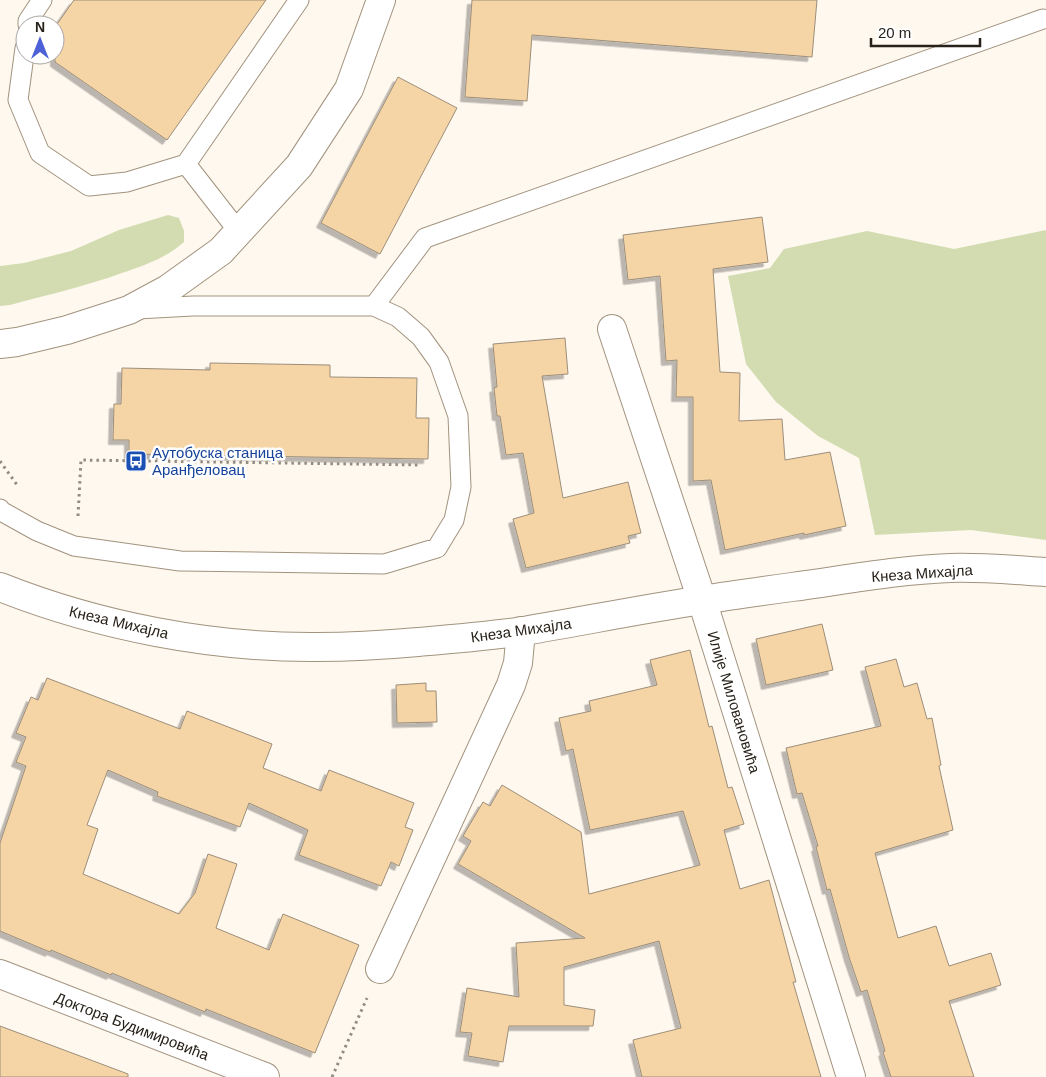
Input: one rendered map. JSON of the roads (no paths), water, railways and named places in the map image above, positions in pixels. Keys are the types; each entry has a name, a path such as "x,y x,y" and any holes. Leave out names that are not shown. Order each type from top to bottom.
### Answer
{"street":[{"path":"0,344 17,342 67,330 129,310 168,289 221,252 299,166 349,89 381,0"},
{"name":"Илије Миловановића","path":"612,329 702,600 851,1077"},
{"name":"Кнеза Михајла","path":"0,587 56,608 143,629 202,640 315,647 372,646 521,631 702,600 912,571 950,568 996,568 1046,572"},
{"path":"380,969 511,685 518,663 521,631"},
{"name":"Доктора Будимировића","path":"0,974 265,1077"}],"lane":[{"path":"32,15 42,0"},
{"path":"23,65 18,100 40,153 89,186 128,182 186,164 299,0"},
{"path":"374,306 425,238 1043,20"},
{"path":"186,164 239,232"},
{"path":"0,509 37,531 74,546 180,561 384,564 437,548 454,520 461,487 458,416 438,362 421,337 398,316 374,306 193,306 129,310"}],"place":[{"name":"Аутобуска станица Аранђеловац","path":"136,461"}]}
